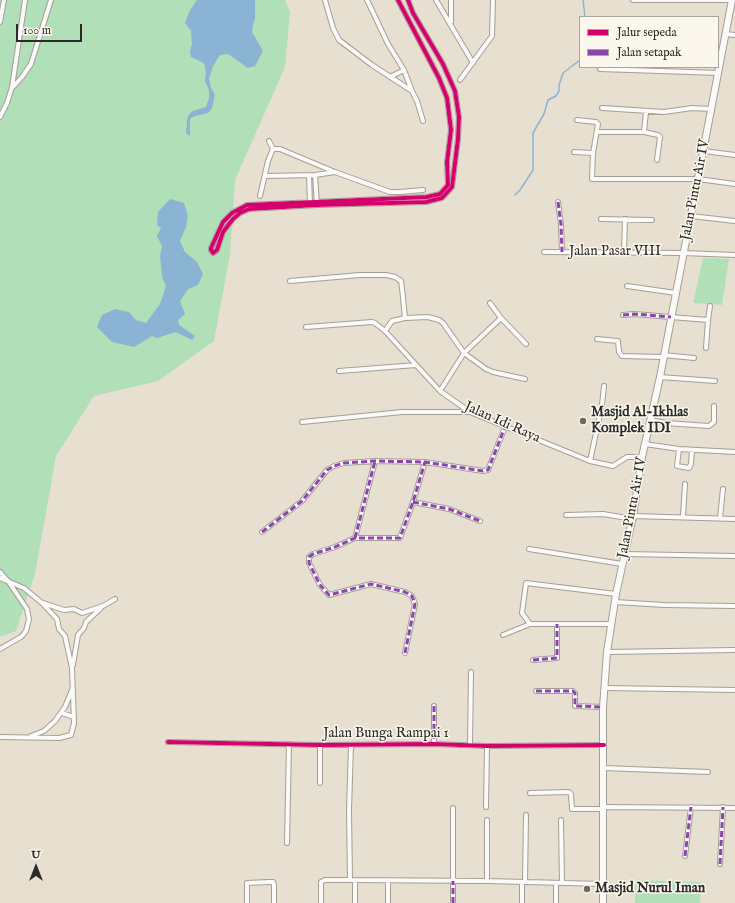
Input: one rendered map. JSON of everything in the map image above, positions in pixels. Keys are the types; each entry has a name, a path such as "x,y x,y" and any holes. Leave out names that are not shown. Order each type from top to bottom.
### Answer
{"main road":[{"name":"Jalan Pintu Air IV","path":"603,903 603,707 607,652 616,594 633,517 642,457 660,377 719,73 723,38 733,4"}],"street":[{"path":"0,22 4,0"},
{"path":"0,117 7,103 12,87 25,0"},
{"path":"12,87 22,77 30,64 51,0"},
{"path":"324,0 333,28 339,40 390,77 412,90"},
{"path":"367,0 388,44 404,70 417,101 422,121"},
{"path":"311,204 244,211 236,216 228,225 223,232 217,250 213,253 212,252 212,248 223,222 241,207 251,204 311,204 317,204 427,198 436,196 448,185 447,162 451,130 447,98 439,78 398,0"},
{"path":"365,202 426,202 442,198 452,188 459,117 455,91 443,64 413,13 408,0"},
{"path":"436,0 474,63"},
{"path":"451,0 451,23"},
{"path":"460,80 474,63 492,36 493,0"},
{"path":"633,0 733,4"},
{"path":"723,38 735,35"},
{"path":"600,69 719,73"},
{"path":"390,77 404,70"},
{"path":"602,108 646,112 664,112 692,108 712,109"},
{"path":"644,132 646,112"},
{"path":"577,120 596,122 598,124 598,132 593,153 592,179 698,178 735,184"},
{"path":"598,132 644,132 658,135 660,137 657,160"},
{"path":"269,141 274,149 390,192 423,190"},
{"path":"260,196 268,161 274,149"},
{"path":"704,151 735,155"},
{"path":"574,152 593,153"},
{"path":"447,162 454,162"},
{"path":"265,176 315,175 335,172"},
{"path":"309,175 311,204"},
{"path":"315,175 317,204"},
{"path":"558,202 561,224 562,252"},
{"path":"691,216 735,221"},
{"path":"601,219 652,220"},
{"path":"624,252 625,219"},
{"name":"Jalan Pasar VIII","path":"544,252 624,252 735,255"},
{"path":"290,281 386,274 395,277 400,281 405,318"},
{"path":"627,286 676,292"},
{"path":"490,303 501,318 526,344"},
{"path":"706,348 710,306"},
{"path":"623,315 634,314 708,320"},
{"path":"306,327 372,322 376,323 385,331 392,321 405,318 428,317 439,320 443,323 464,353 486,369 525,379"},
{"path":"440,391 464,353 501,318"},
{"name":"Jalan Idi Raya","path":"385,331 440,391 470,412 590,461 613,466 626,457 642,457"},
{"path":"597,339 618,341 619,352 622,356 694,358"},
{"path":"340,371 416,365"},
{"path":"660,377 715,381"},
{"path":"590,461 602,405 604,386"},
{"path":"650,420 666,423 709,426 714,422 714,406"},
{"path":"302,422 402,412 470,412"},
{"path":"262,532 302,501 327,470 344,463 375,461 425,462 483,471 488,470 505,427"},
{"path":"645,444 679,449 735,452"},
{"path":"679,449 678,468 689,468 692,464 692,450"},
{"path":"355,538 375,461"},
{"path":"405,653 415,604 412,596 405,592 371,584 330,595 320,585 309,563 310,555 335,547 355,538 400,538 425,462"},
{"path":"683,517 684,484"},
{"path":"720,518 723,489"},
{"path":"413,502 449,509 480,521"},
{"path":"566,515 603,514 633,517 735,519"},
{"path":"529,549 622,564"},
{"path":"624,554 735,556"},
{"path":"0,572 27,609 29,619 26,631 21,637 0,649"},
{"path":"0,578 24,588 42,603 57,619 59,629 65,636 72,668 74,717 71,735 59,738 0,737"},
{"path":"530,624 522,613 526,583 616,594"},
{"path":"42,603 64,610 74,609 82,613 103,606 115,599"},
{"path":"615,602 664,606 735,606"},
{"path":"72,668 78,635 84,628 86,622 103,606"},
{"path":"503,635 530,624 612,624"},
{"path":"533,660 557,658 557,624"},
{"path":"607,652 735,650"},
{"path":"470,745 471,672"},
{"path":"28,737 44,731 62,714 66,707 73,684"},
{"path":"604,688 735,690"},
{"path":"536,691 573,691 575,693 575,706 603,707"},
{"path":"434,706 434,744"},
{"path":"62,714 74,717"},
{"name":"Jalan Bunga Rampai 1","path":"168,742 320,745 604,745"},
{"path":"287,843 288,744"},
{"path":"320,745 320,784"},
{"path":"350,880 349,810 351,745"},
{"path":"486,807 488,746"},
{"path":"604,768 708,772"},
{"path":"530,793 569,792 571,794 572,808 735,808"},
{"path":"685,856 691,807"},
{"path":"720,864 723,807"},
{"path":"453,903 454,808"},
{"path":"522,903 526,815"},
{"path":"487,820 487,881"},
{"path":"561,820 562,883"},
{"path":"321,903 321,882 325,880 388,882 487,881 603,884"},
{"path":"355,880 355,903"},
{"path":"247,903 247,883 272,882 274,885 274,903"},
{"path":"388,882 388,903"},
{"path":"556,883 556,903"}],"green space":[{"path":"0,0 285,0 290,12 285,67 235,180 230,255 214,341 158,381 94,396 56,456 35,574 16,631 0,637"},
{"path":"703,258 729,259 722,305 693,303"},
{"path":"635,880 701,882 700,903 635,903"}],"water":[{"path":"197,0 255,0 255,19 252,32 263,51 255,66 248,68 228,54 220,55 213,66 209,79 211,88 215,95 212,108 208,113 195,116 190,119 190,136 186,133 189,114 193,111 206,107 209,98 209,90 205,81 206,72 204,63 191,57 191,31 185,23 189,12"},
{"path":"170,199 184,203 188,216 186,227 180,241 185,252 197,262 203,274 198,285 188,289 180,301 185,314 178,320 179,325 195,336 192,340 176,332 157,338 152,336 134,347 112,342 97,327 102,315 115,309 129,312 136,320 146,323 160,304 166,286 162,277 160,256 162,246 157,236 161,228 157,225 158,212"}],"waterway":[{"path":"583,0 585,16"},
{"path":"515,195 533,170 533,133 544,114 548,100 556,96 559,91 559,85 563,73 579,61"}],"marked path":[{"path":"558,202 561,224 562,252"},
{"path":"623,315 634,314 671,317"},
{"path":"262,532 302,501 327,470 344,463 375,461 425,462 483,471 488,470 505,427"},
{"path":"355,538 375,461"},
{"path":"405,653 415,604 412,596 405,592 371,584 329,595 320,585 309,563 309,557 313,554 335,547 355,538 400,538 425,462"},
{"path":"413,502 449,509 480,521"},
{"path":"533,660 557,658 557,624"},
{"path":"536,691 573,691 575,693 575,706 603,707"},
{"path":"434,706 434,744"},
{"path":"685,856 691,807"},
{"path":"720,864 723,807"},
{"path":"453,881 453,903"}],"cycle path":[{"path":"398,0 439,78 447,98 451,130 447,162 448,185 440,194 427,197 247,205 232,213 223,222 211,248 213,253 217,250 223,232 233,219 240,213 249,209 317,205 426,202 442,198 452,187 459,117 455,91 443,64 413,13 408,0"},
{"path":"168,742 320,745 604,745"}],"place":[{"name":"Masjid Al-Ikhlas Komplek IDI","path":"583,421"},
{"name":"Masjid Nurul Iman","path":"587,889"}]}
